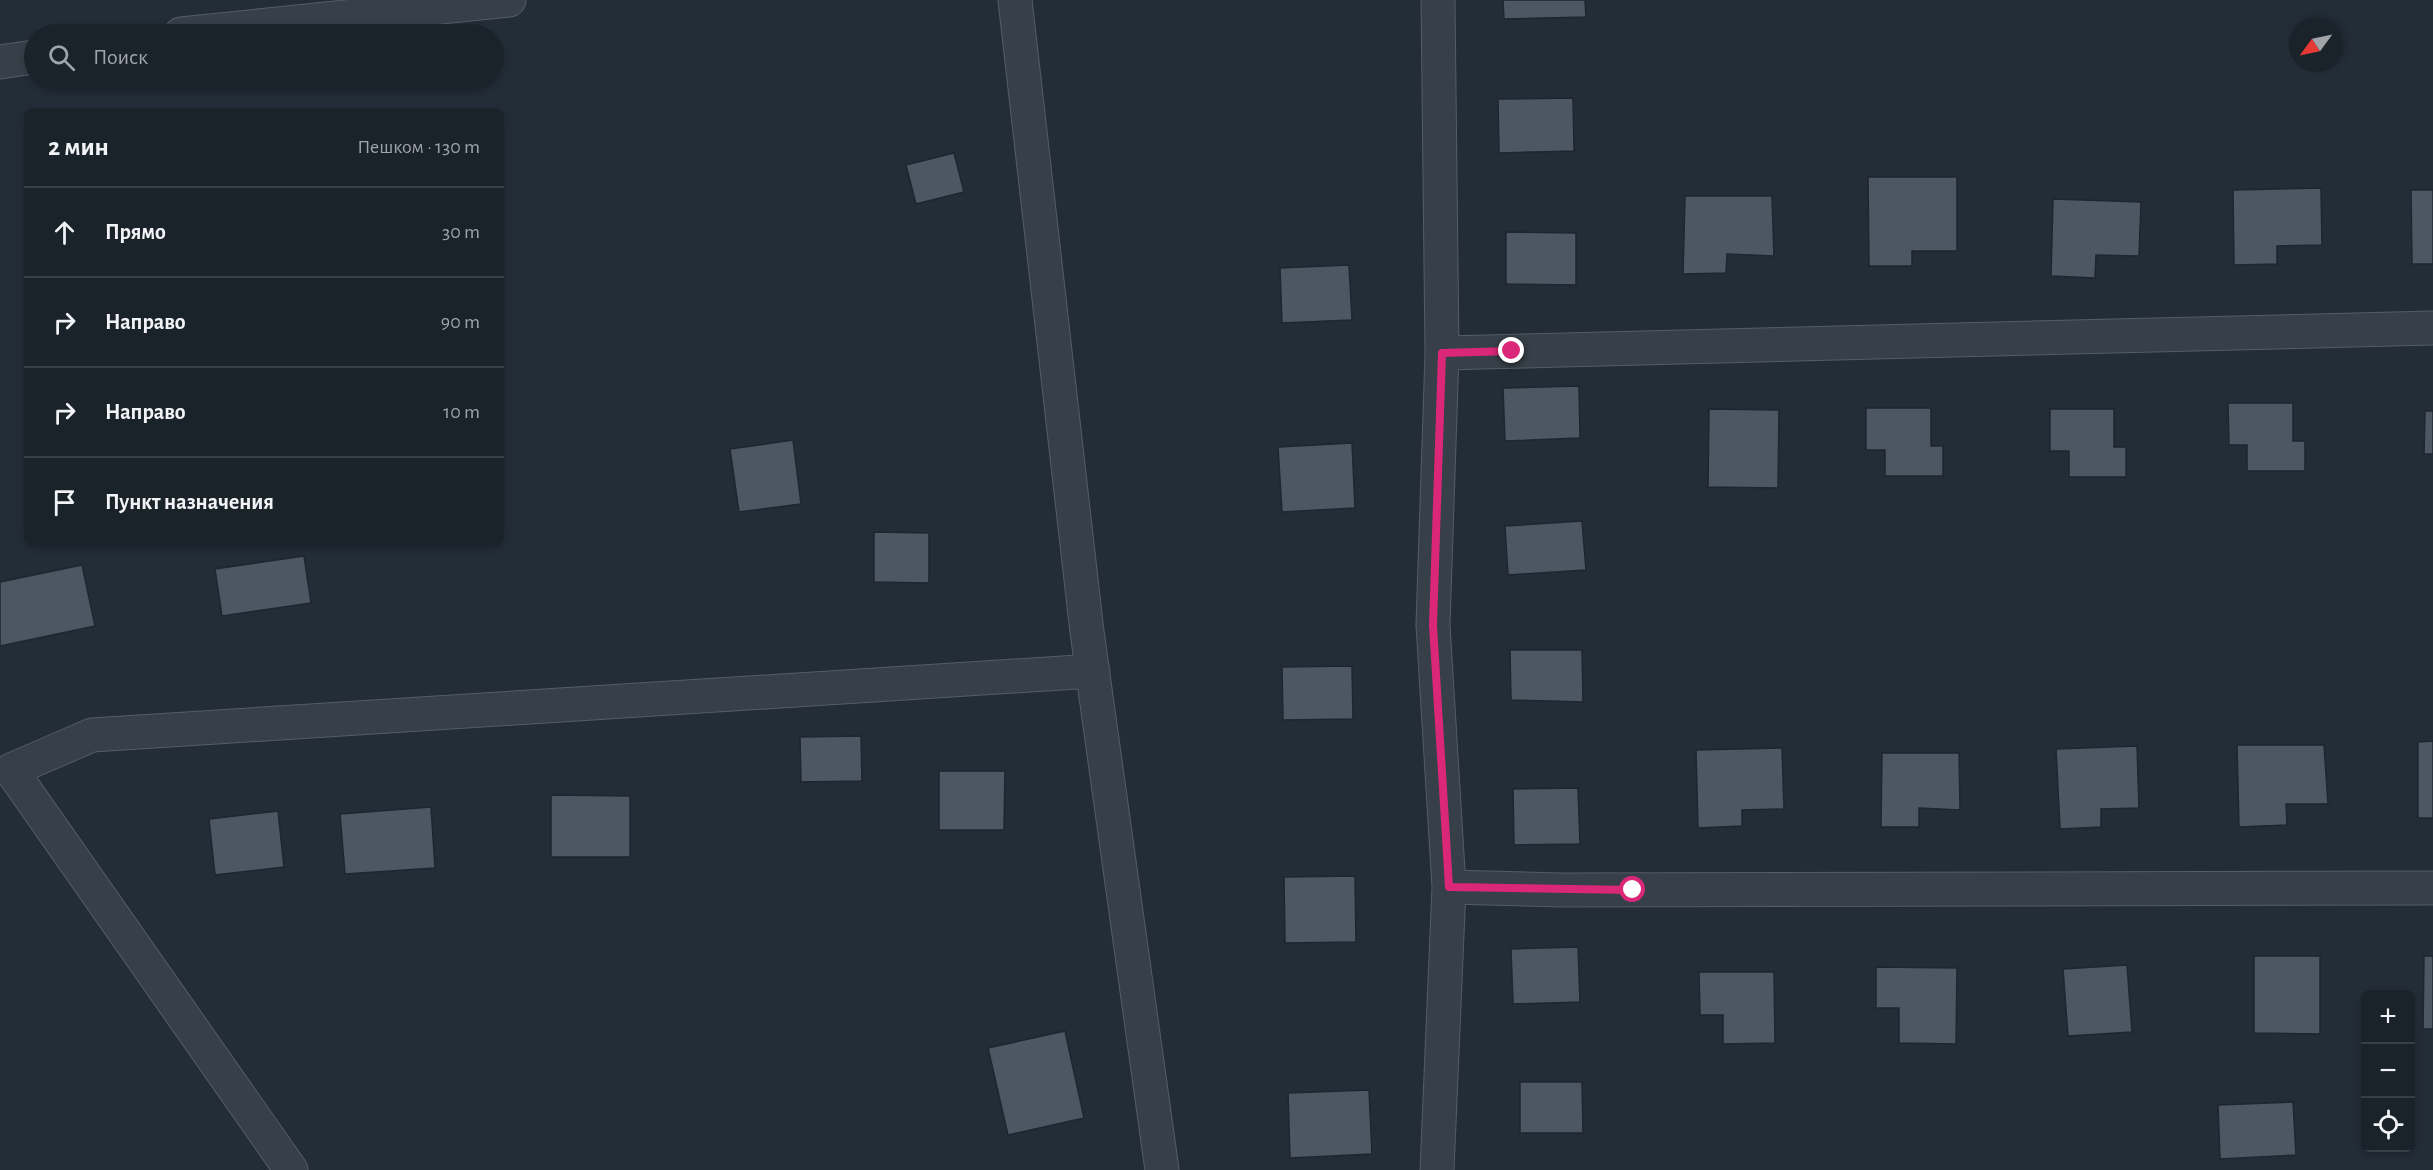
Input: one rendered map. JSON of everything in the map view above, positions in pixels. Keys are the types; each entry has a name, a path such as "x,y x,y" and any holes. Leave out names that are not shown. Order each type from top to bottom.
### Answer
{"street":[{"path":"266,24 509,0"},
{"path":"1015,0 1093,671 1162,1170"},
{"path":"1437,1170 1449,887 1433,625 1442,353 1438,0"},
{"path":"0,62 24,58"},
{"path":"1442,353 2433,328"},
{"path":"291,1170 6,762 92,735 1093,671"},
{"path":"1449,887 1562,890 2433,888"}],"building":[{"path":"1503,0 1585,0 1586,17 1504,19"},
{"path":"1573,98 1574,151 1499,153 1498,99"},
{"path":"954,153 964,192 916,204 906,165"},
{"path":"1868,177 1957,177 1957,251 1912,251 1912,266 1869,266"},
{"path":"2321,188 2322,245 2277,246 2277,264 2234,265 2233,190"},
{"path":"2411,190 2433,190 2433,264 2412,264"},
{"path":"1685,196 1772,196 1774,256 1727,254 1726,273 1683,274"},
{"path":"2053,199 2141,202 2139,256 2096,255 2095,278 2051,276"},
{"path":"1506,232 1576,233 1576,285 1506,284"},
{"path":"1349,265 1352,320 1282,323 1280,268"},
{"path":"1579,386 1580,438 1505,441 1503,388"},
{"path":"2228,403 2293,403 2293,441 2305,441 2305,471 2247,471 2247,445 2229,445"},
{"path":"1866,408 1931,408 1931,446 1943,446 1943,476 1885,476 1885,450 1866,450"},
{"path":"1709,409 1779,410 1778,488 1708,487"},
{"path":"2050,409 2114,409 2114,447 2126,447 2126,477 2069,477 2069,451 2050,451"},
{"path":"2425,411 2433,411 2433,454 2424,454"},
{"path":"793,440 801,504 739,512 730,449"},
{"path":"1352,443 1355,508 1282,512 1278,447"},
{"path":"1582,521 1586,570 1508,575 1505,526"},
{"path":"874,532 929,533 929,583 874,582"},
{"path":"304,556 311,603 222,616 215,569"},
{"path":"82,565 95,626 0,646 0,582"},
{"path":"1510,650 1582,650 1583,702 1511,700"},
{"path":"1352,666 1353,719 1283,720 1282,667"},
{"path":"861,736 862,781 801,782 800,737"},
{"path":"2433,741 2433,818 2418,818 2418,742"},
{"path":"2237,745 2324,745 2328,804 2286,804 2287,825 2239,827"},
{"path":"2137,746 2139,808 2101,809 2101,827 2060,829 2056,749"},
{"path":"1782,748 1784,809 1742,810 1742,826 1698,828 1696,750"},
{"path":"1882,753 1959,753 1960,810 1919,808 1919,827 1881,827"},
{"path":"939,771 1005,771 1004,830 939,830"},
{"path":"1578,788 1580,844 1514,845 1513,789"},
{"path":"551,795 630,796 630,857 551,857"},
{"path":"431,807 435,868 345,874 340,814"},
{"path":"278,811 284,867 215,875 209,819"},
{"path":"1355,876 1356,942 1285,943 1284,877"},
{"path":"1578,947 1580,1002 1513,1004 1511,949"},
{"path":"2254,956 2320,956 2320,1034 2254,1033"},
{"path":"2424,956 2433,956 2433,1029 2423,1029"},
{"path":"2127,965 2132,1032 2068,1036 2063,969"},
{"path":"1876,967 1957,968 1956,1044 1899,1043 1899,1008 1876,1008"},
{"path":"1699,972 1774,972 1775,1043 1723,1044 1723,1015 1700,1015"},
{"path":"1065,1031 1084,1118 1008,1135 988,1048"},
{"path":"1520,1082 1582,1082 1583,1133 1520,1133"},
{"path":"1369,1090 1372,1154 1290,1158 1288,1093"},
{"path":"2293,1102 2296,1155 2220,1159 2218,1105"}],"route":[{"path":"1512,351 1442,353 1433,625 1449,887 1633,890"}]}
